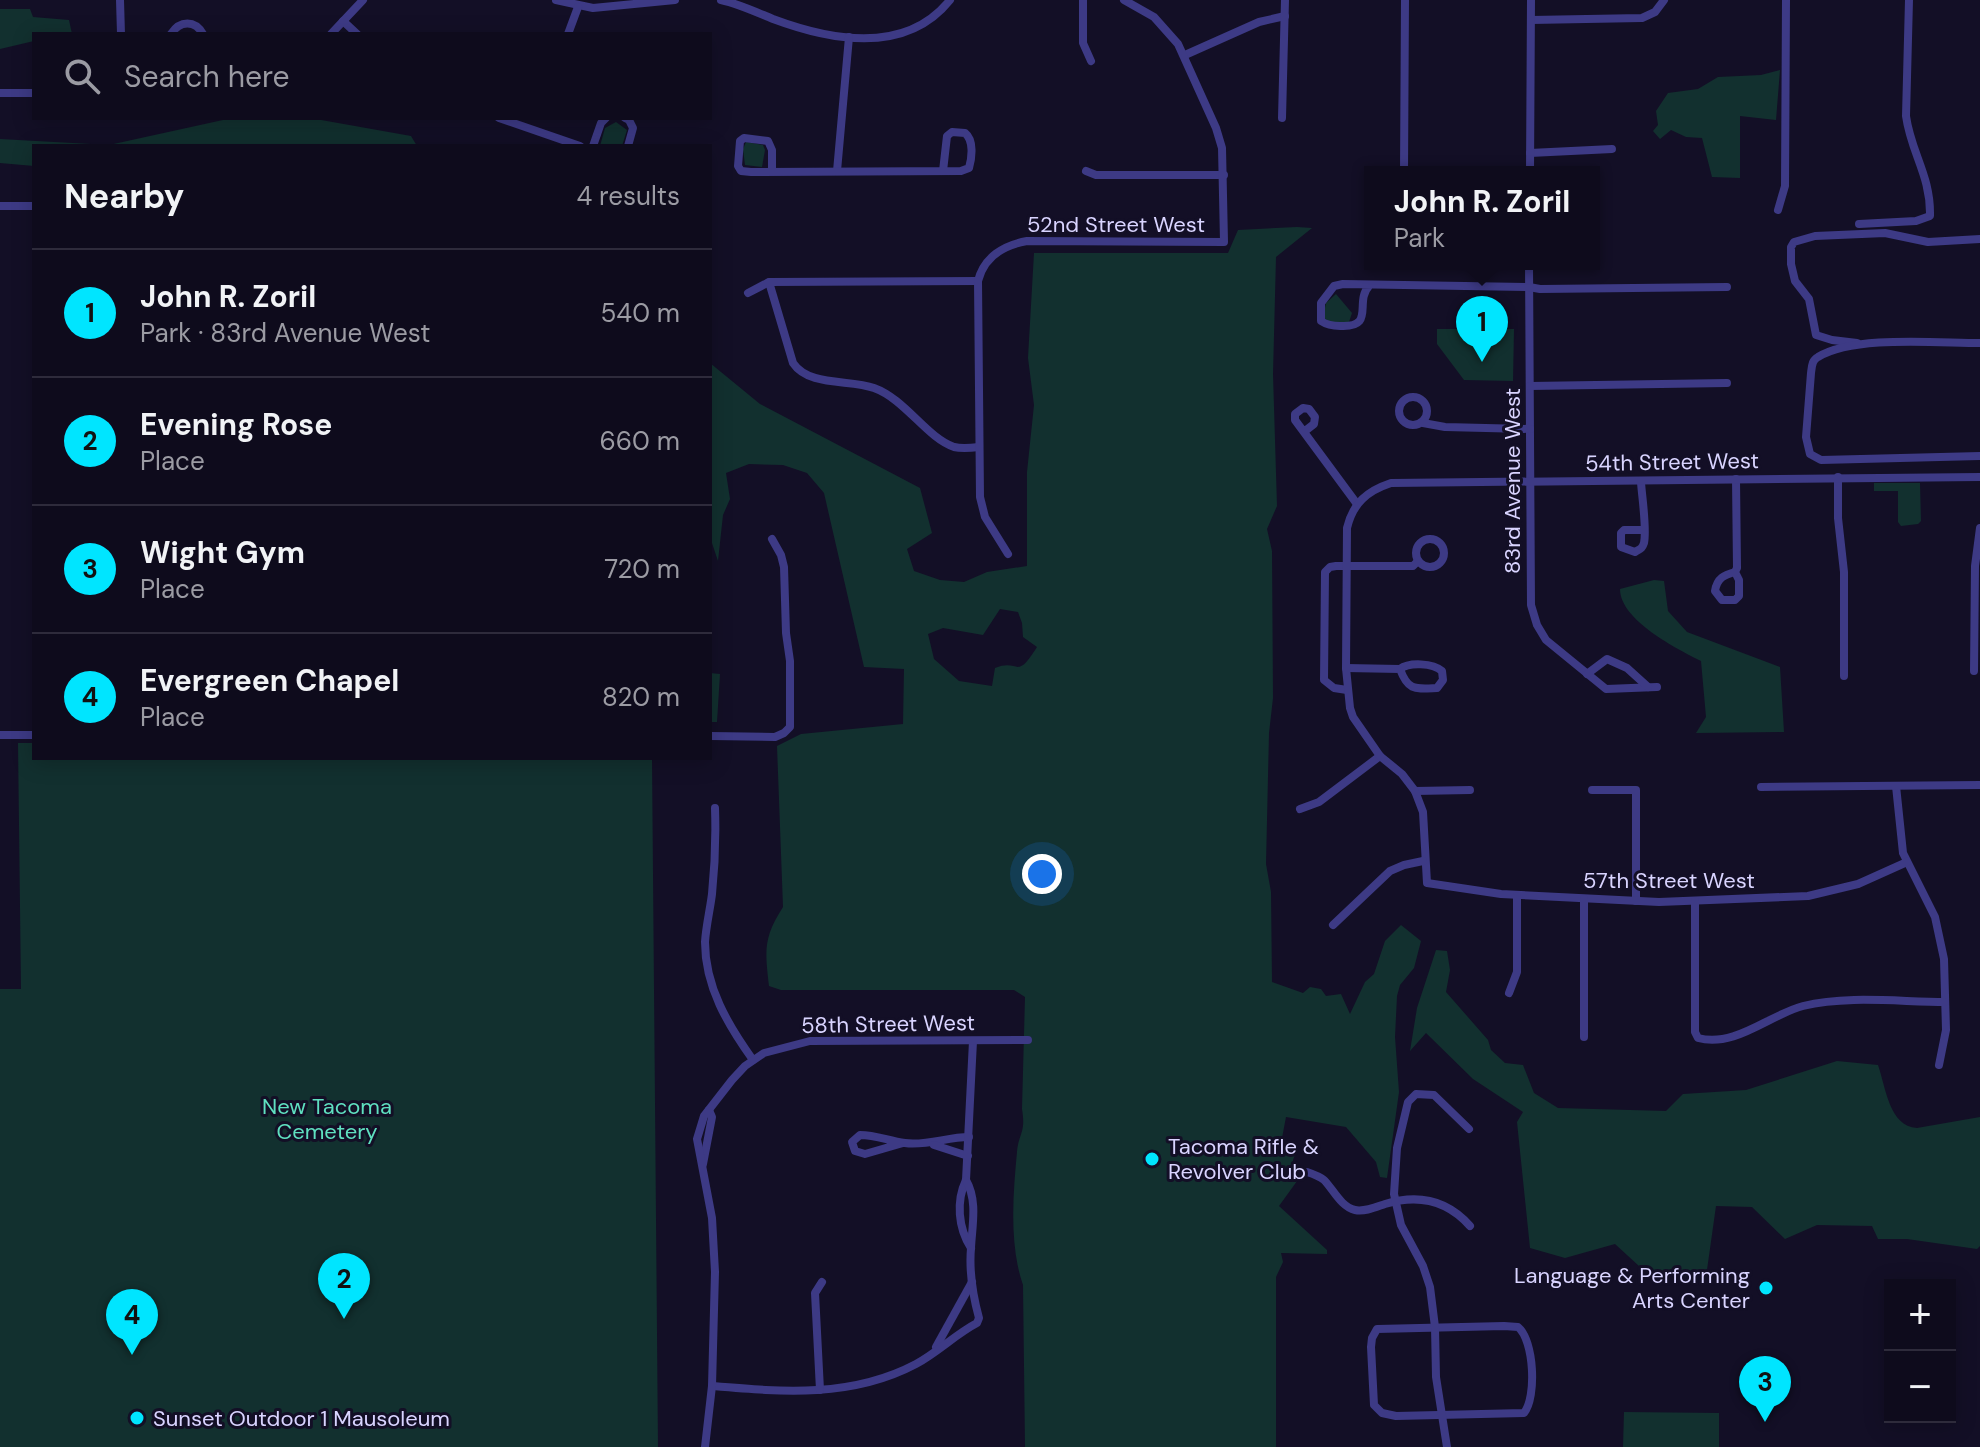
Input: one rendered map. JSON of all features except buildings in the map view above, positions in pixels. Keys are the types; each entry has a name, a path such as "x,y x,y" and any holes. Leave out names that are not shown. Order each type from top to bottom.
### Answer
{"street":[{"path":"120,0 121,32"},
{"path":"333,32 363,0"},
{"path":"556,0 578,7 600,8 675,0"},
{"path":"721,0 792,25 849,37 878,39 903,34 932,19 950,0"},
{"path":"1083,0 1083,43 1091,61"},
{"path":"1086,171 1096,175 1224,175 1222,148 1216,128 1185,55 1154,17 1124,0"},
{"path":"1282,118 1285,0"},
{"path":"1404,166 1405,0"},
{"path":"1530,166 1531,0"},
{"path":"1778,210 1785,186 1786,0"},
{"path":"1859,224 1916,221 1930,213 1928,183 1909,135 1906,116 1909,0"},
{"path":"1531,20 1642,18 1662,3"},
{"path":"569,32 578,7"},
{"path":"1185,55 1270,18 1285,16"},
{"path":"343,21 355,32"},
{"path":"172,32 177,26 188,23 199,27 202,32"},
{"path":"837,171 849,37"},
{"path":"0,93 32,93"},
{"path":"505,120 574,144"},
{"path":"533,129 536,120"},
{"path":"594,144 604,120"},
{"path":"629,120 633,128 629,144"},
{"path":"772,172 772,150 768,141 744,138 740,141 738,166 741,171 772,172 961,171 969,168 970,140 965,133 952,132 947,136 943,171"},
{"path":"1530,153 1612,149"},
{"name":"52nd Street West","path":"978,281 989,259 1018,243 1224,242 1224,175"},
{"path":"0,206 32,206"},
{"path":"1980,239 1928,242 1885,233 1815,236 1794,242 1791,247 1795,281 1809,299 1816,335 1862,343 1980,343"},
{"name":"83rd Avenue West","path":"1529,270 1529,482 1533,615 1546,640 1587,674 1606,689 1652,687 1627,668 1607,659 1587,674"},
{"path":"748,293 769,282 978,281 981,507 1008,554"},
{"path":"769,282 793,363 802,373 873,388 895,399 945,442 963,448 979,447"},
{"path":"1369,286 1364,293 1363,317 1359,323 1347,327 1321,321 1319,306 1334,286 1343,284 1540,289 1727,287"},
{"path":"1862,343 1818,356 1813,363 1806,437 1810,454 1821,460 1980,456"},
{"path":"1530,386 1727,383"},
{"path":"1423,423 1445,427 1530,429"},
{"path":"1305,431 1357,504 1347,528 1346,668 1353,717 1380,756 1402,774 1415,791 1423,812 1423,861 1390,871 1333,925"},
{"path":"1838,477 1838,518 1844,572 1844,676"},
{"name":"54th Street West","path":"1357,504 1368,494 1391,483 1980,477"},
{"path":"1735,572 1736,479"},
{"path":"1641,482 1643,530"},
{"path":"1974,671 1975,566 1980,528"},
{"path":"712,736 779,736 790,727 790,661 784,567 772,539"},
{"path":"1347,690 1327,684 1324,680 1325,572 1330,567 1413,566 1418,561"},
{"path":"1346,668 1436,666 1442,671 1443,680 1437,688 1407,686 1400,669"},
{"path":"0,735 32,735"},
{"path":"1300,809 1319,802 1380,756"},
{"path":"1761,787 1980,785"},
{"path":"1896,786 1900,837 1907,862 1938,930 1944,959 1945,1039 1939,1065"},
{"path":"1415,791 1470,790"},
{"path":"1592,790 1636,790 1636,901"},
{"path":"705,1447 712,1386 715,1272 712,1218 697,1139 701,1121 732,1080 753,1060 722,1013 706,958 714,875 715,808"},
{"name":"57th Street West","path":"1423,861 1427,883 1517,896 1636,901 1695,901 1832,893 1907,862"},
{"path":"1509,993 1517,972 1517,896"},
{"path":"1584,899 1584,1037"},
{"path":"1695,901 1695,1032 1698,1038 1712,1039 1737,1034 1787,1012 1818,1003 1945,1002"},
{"name":"58th Street West","path":"753,1060 775,1049 810,1041 1028,1040"},
{"path":"712,1386 791,1391 846,1389 877,1381 920,1362 977,1323 979,1318 972,1282 972,1190 966,1180 973,1041"},
{"path":"1447,1447 1436,1377 1435,1327 1427,1275 1404,1234 1395,1201 1394,1167 1408,1102 1416,1094 1434,1095 1469,1129"},
{"path":"903,1143 865,1154 855,1151 852,1142 856,1136 868,1135 903,1143 933,1144 968,1156"},
{"path":"933,1144 969,1137"},
{"path":"1307,1172 1321,1178 1354,1210 1421,1199 1439,1203 1460,1215 1470,1226"},
{"path":"820,1390 815,1293 822,1282"},
{"path":"933,1352 972,1282"},
{"path":"1504,1326 1521,1330 1528,1339 1532,1382 1527,1410 1518,1414 1396,1416 1380,1411 1374,1405 1372,1392 1372,1338 1377,1329 1435,1327 1504,1326"}],"green space":[{"path":"0,9 30,9 33,17 69,20 72,32 32,32 32,41 0,49"},
{"path":"1780,70 1776,120 1740,116 1740,178 1712,177 1702,138 1686,137 1671,130 1660,139 1653,131 1658,125 1656,111 1668,93 1698,89 1718,77 1761,75"},
{"path":"223,120 321,120 411,136 416,144 114,144"},
{"path":"616,122 627,130 623,144 601,144 605,128"},
{"path":"0,139 91,144 32,144 32,166 0,163"},
{"path":"746,142 763,145 762,167 745,165 743,149"},
{"path":"1312,228 1276,257 1273,374 1277,506 1267,529 1272,551 1273,698 1269,733 1266,864 1271,892 1272,982 1303,993 1310,987 1321,989 1326,996 1341,994 1350,1014 1365,982 1374,974 1385,941 1401,925 1421,941 1414,968 1400,985 1397,996 1395,1037 1399,1092 1387,1178 1380,1177 1376,1162 1346,1127 1286,1117 1282,1138 1287,1142 1285,1149 1296,1154 1293,1166 1300,1177 1279,1206 1327,1250 1327,1254 1281,1253 1283,1262 1276,1277 1276,1447 1025,1447 1023,1285 1013,1219 1017,1152 1023,1123 1025,997 1014,990 781,990 769,986 767,945 783,907 777,746 801,734 903,724 904,669 864,667 824,493 807,473 783,465 749,464 726,473 730,499 723,515 718,561 712,543 712,365 760,404 920,488 932,533 907,549 914,571 940,580 964,582 987,572 1027,566 1027,472 1034,405 1028,358 1034,253 1228,253 1238,230","holes":["1000,609 1018,612 1023,637 1037,647 1025,664 995,668 992,686 959,681 934,659 928,634 943,628 983,635"]},
{"path":"1336,294 1352,313 1349,322 1329,322 1323,317 1326,303"},
{"path":"1437,329 1514,329 1513,381 1464,380 1437,344"},
{"path":"1874,483 1920,483 1921,521 1901,526 1898,522 1898,491 1874,491"},
{"path":"1654,580 1664,581 1668,611 1687,632 1780,667 1784,732 1696,733 1706,717 1701,661 1652,632 1629,612 1622,601 1620,589"},
{"path":"712,673 720,674 717,722 712,722"},
{"name":"New Tacoma Cemetery","path":"18,743 32,743 32,760 652,760 658,1447 0,1447 0,989 21,989"},
{"path":"1436,950 1447,951 1450,970 1446,992 1488,1040 1491,1050 1505,1063 1523,1065 1534,1093 1558,1108 1666,1111 1683,1094 1746,1090 1837,1061 1878,1065 1894,1113 1908,1126 1917,1128 1980,1117 1980,1246 1977,1249 1907,1239 1878,1239 1872,1226 1817,1225 1785,1239 1752,1207 1716,1206 1706,1277 1651,1277 1615,1244 1565,1258 1530,1248 1517,1122 1523,1112 1473,1079 1426,1033 1410,1051 1417,1008"},
{"path":"1624,1412 1719,1413 1719,1447 1623,1447"}],"place":[{"name":"John R. Zoril","path":"1482,362"},
{"name":"Tacoma Rifle & Revolver Club","path":"1152,1159"},
{"name":"Language & Performing Arts Center","path":"1766,1288"},
{"name":"Evening Rose","path":"344,1319"},
{"name":"Evergreen Chapel","path":"132,1355"},
{"name":"Sunset Outdoor 1 Mausoleum","path":"137,1418"},
{"name":"Wight Gym","path":"1765,1422"}]}
